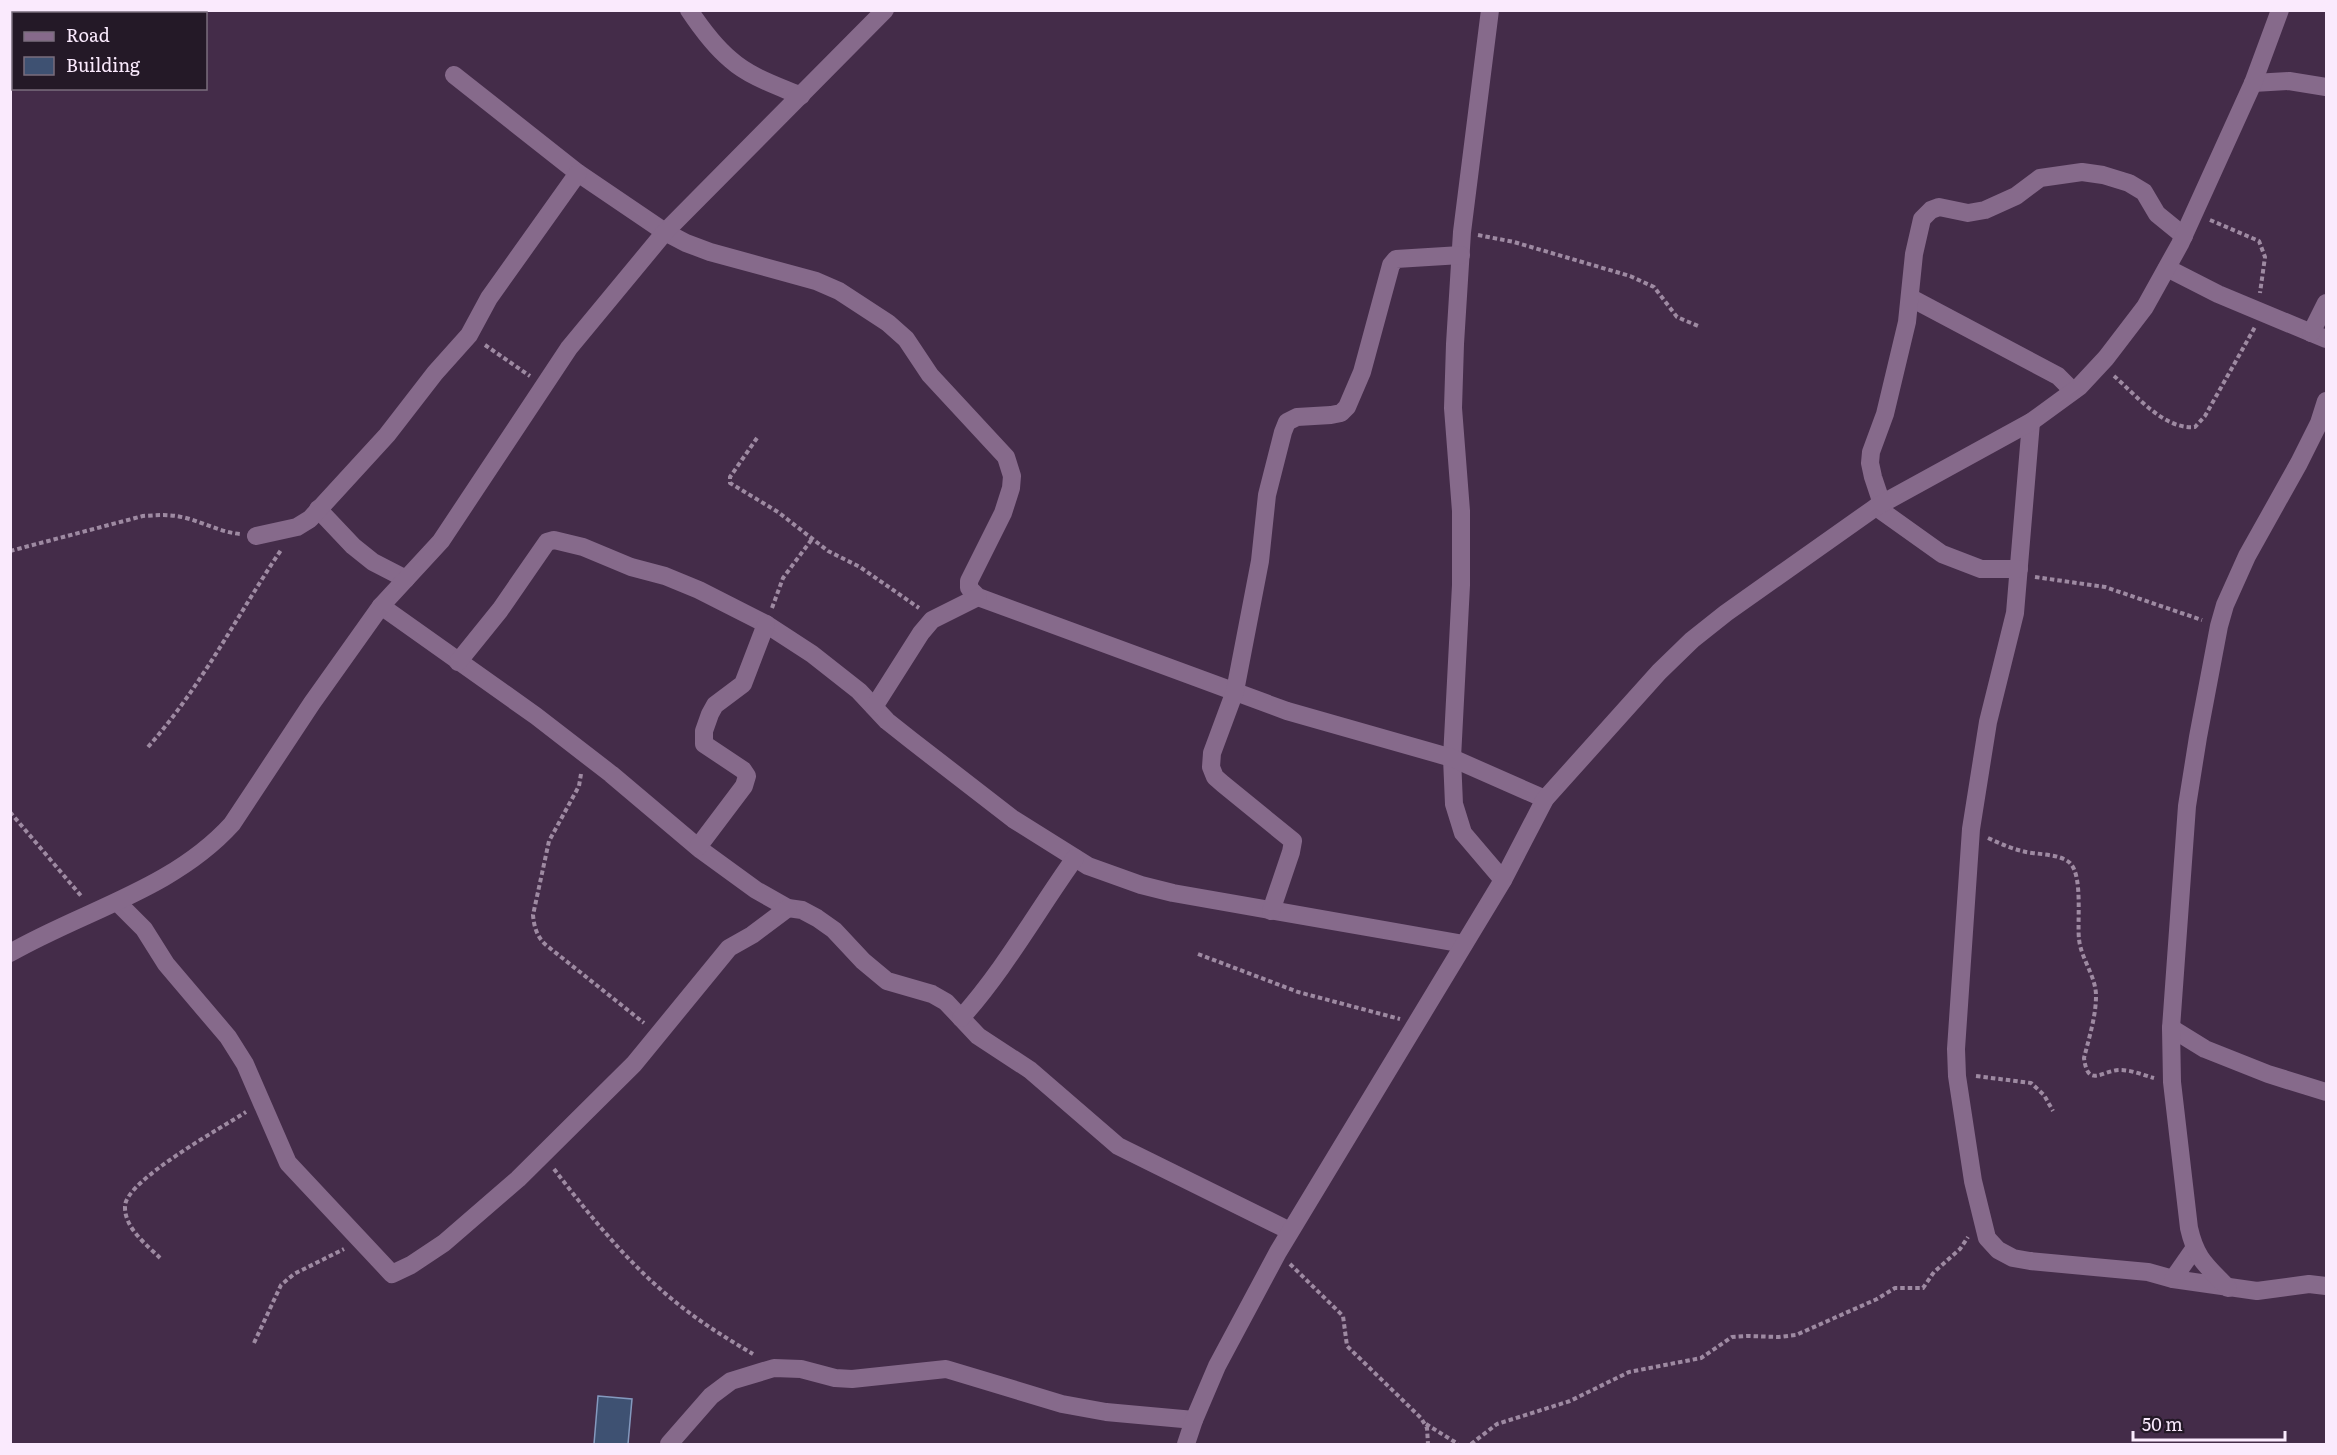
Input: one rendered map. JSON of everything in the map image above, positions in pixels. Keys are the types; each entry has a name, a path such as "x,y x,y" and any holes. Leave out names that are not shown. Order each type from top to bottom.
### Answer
{"street":[{"path":"689,10 705,33 731,61 760,78 801,96"},
{"path":"10,953 117,902 190,863 217,841 232,824 312,703 381,606 441,541 569,348 665,232 885,10"},
{"path":"1491,10 1462,232 1453,408 1461,511 1461,585 1452,758 1454,804 1463,833 1503,880"},
{"path":"1186,1444 1217,1366 1278,1252 1503,880 1545,799 1659,672 1692,640 1726,613 1879,506 2031,422 2073,391 2100,364 2145,307 2184,236 2253,83 2280,10"},
{"path":"454,75 578,173 665,232 710,252 816,281 839,291 888,323 906,339 930,375 1006,457 1011,476 1011,488 1003,513 969,581 969,588 978,597 1287,711 1452,758 1545,799"},
{"path":"2253,83 2289,81 2326,87"},
{"path":"2019,572 1981,569 1951,558 1921,542 1879,506 1870,463 1871,452 1885,414 1911,298 1914,254 1922,219 1930,210 1939,207 1968,213 1985,210 2016,196 2040,178 2082,172 2103,175 2129,183 2144,192 2157,214 2184,236"},
{"path":"256,536 297,527 310,519 387,435 435,373 469,334 489,298 578,173"},
{"path":"1271,911 1293,841 1215,777 1211,767 1212,753 1235,691 1260,561 1267,495 1282,432 1287,422 1297,417 1341,413 1347,407 1362,372 1391,265 1396,259 1461,255"},
{"path":"2167,268 2218,294 2319,336 2326,303"},
{"path":"1911,298 2058,376 2073,391"},
{"path":"2228,1288 2201,1260 2194,1249 2189,1228 2172,1082 2171,1028 2187,806 2219,626 2225,605 2247,556 2299,464 2319,423 2326,401"},
{"path":"2031,422 2012,630 1988,722 1971,829 1957,1010 1957,1076 1973,1181 1987,1238 1998,1250 2013,1258 2148,1272 2173,1279 2257,1291 2309,1284 2326,1286"},
{"path":"318,509 360,552 373,562 406,579"},
{"path":"458,662 500,610 547,542 554,540 583,547 631,567 679,582 766,624 812,654 859,691 911,740 1013,819 1088,866 1141,885 1173,893 1464,944"},
{"path":"874,707 921,633 932,620 978,597"},
{"path":"381,606 536,716 698,847 756,890 788,908 802,910 834,930 863,961 887,981 932,994 946,1002 978,1036 1030,1070 1118,1146 1290,1231"},
{"path":"698,847 744,786 747,776 742,770 704,744 704,731 716,705 743,684 766,624"},
{"path":"962,1018 996,977 1041,905 1075,858"},
{"path":"117,902 144,929 166,964 228,1038 245,1064 288,1163 389,1273 396,1274 444,1243 518,1179 634,1064 729,948 752,935 788,908"},
{"path":"2171,1028 2205,1049 2268,1074 2326,1092"},
{"path":"2173,1279 2194,1249"},
{"path":"669,1444 711,1396 731,1381 774,1368 801,1369 835,1378 852,1379 946,1369 1062,1404 1106,1413 1194,1420"}],"path":[{"path":"2100,364 2167,420 2179,425 2195,427 2205,416 2260,312 2265,257 2259,241 2231,227 2193,214"},
{"path":"1462,232 1514,242 1630,276 1654,287 1677,317 1698,326"},
{"path":"469,334 543,385"},
{"path":"757,438 730,477 730,483 778,512 828,551 861,567 884,582 932,620"},
{"path":"10,551 127,520 166,514 186,518 216,530 256,536"},
{"path":"148,747 170,723 206,672 297,527"},
{"path":"766,624 783,578 812,539"},
{"path":"2019,572 2105,587 2219,626"},
{"path":"580,750 579,786 549,841 533,915 534,923 539,939 659,1035"},
{"path":"10,812 94,911"},
{"path":"1971,829 2022,851 2061,858 2069,862 2074,869 2078,879 2079,940 2082,957 2097,995 2084,1058 2088,1074 2099,1076 2115,1070 2124,1070 2172,1082"},
{"path":"1198,954 1298,992 1417,1022"},
{"path":"1957,1076 1993,1077 2031,1083 2044,1095 2052,1111"},
{"path":"160,1258 136,1234 127,1219 125,1205 130,1193 147,1176 261,1102"},
{"path":"543,1154 615,1243 650,1279 686,1311 774,1368"},
{"path":"1471,1444 1497,1424 1570,1401 1629,1372 1701,1358 1732,1337 1796,1335 1878,1299 1895,1288 1923,1288 1934,1272 1960,1249 1980,1215"},
{"path":"255,1343 281,1285 302,1270 360,1241"},
{"path":"1278,1252 1343,1316 1347,1346 1383,1379 1425,1424 1458,1444"},
{"path":"1425,1424 1428,1444"}],"building":[{"path":"598,1396 632,1399 628,1444 594,1444"}]}
